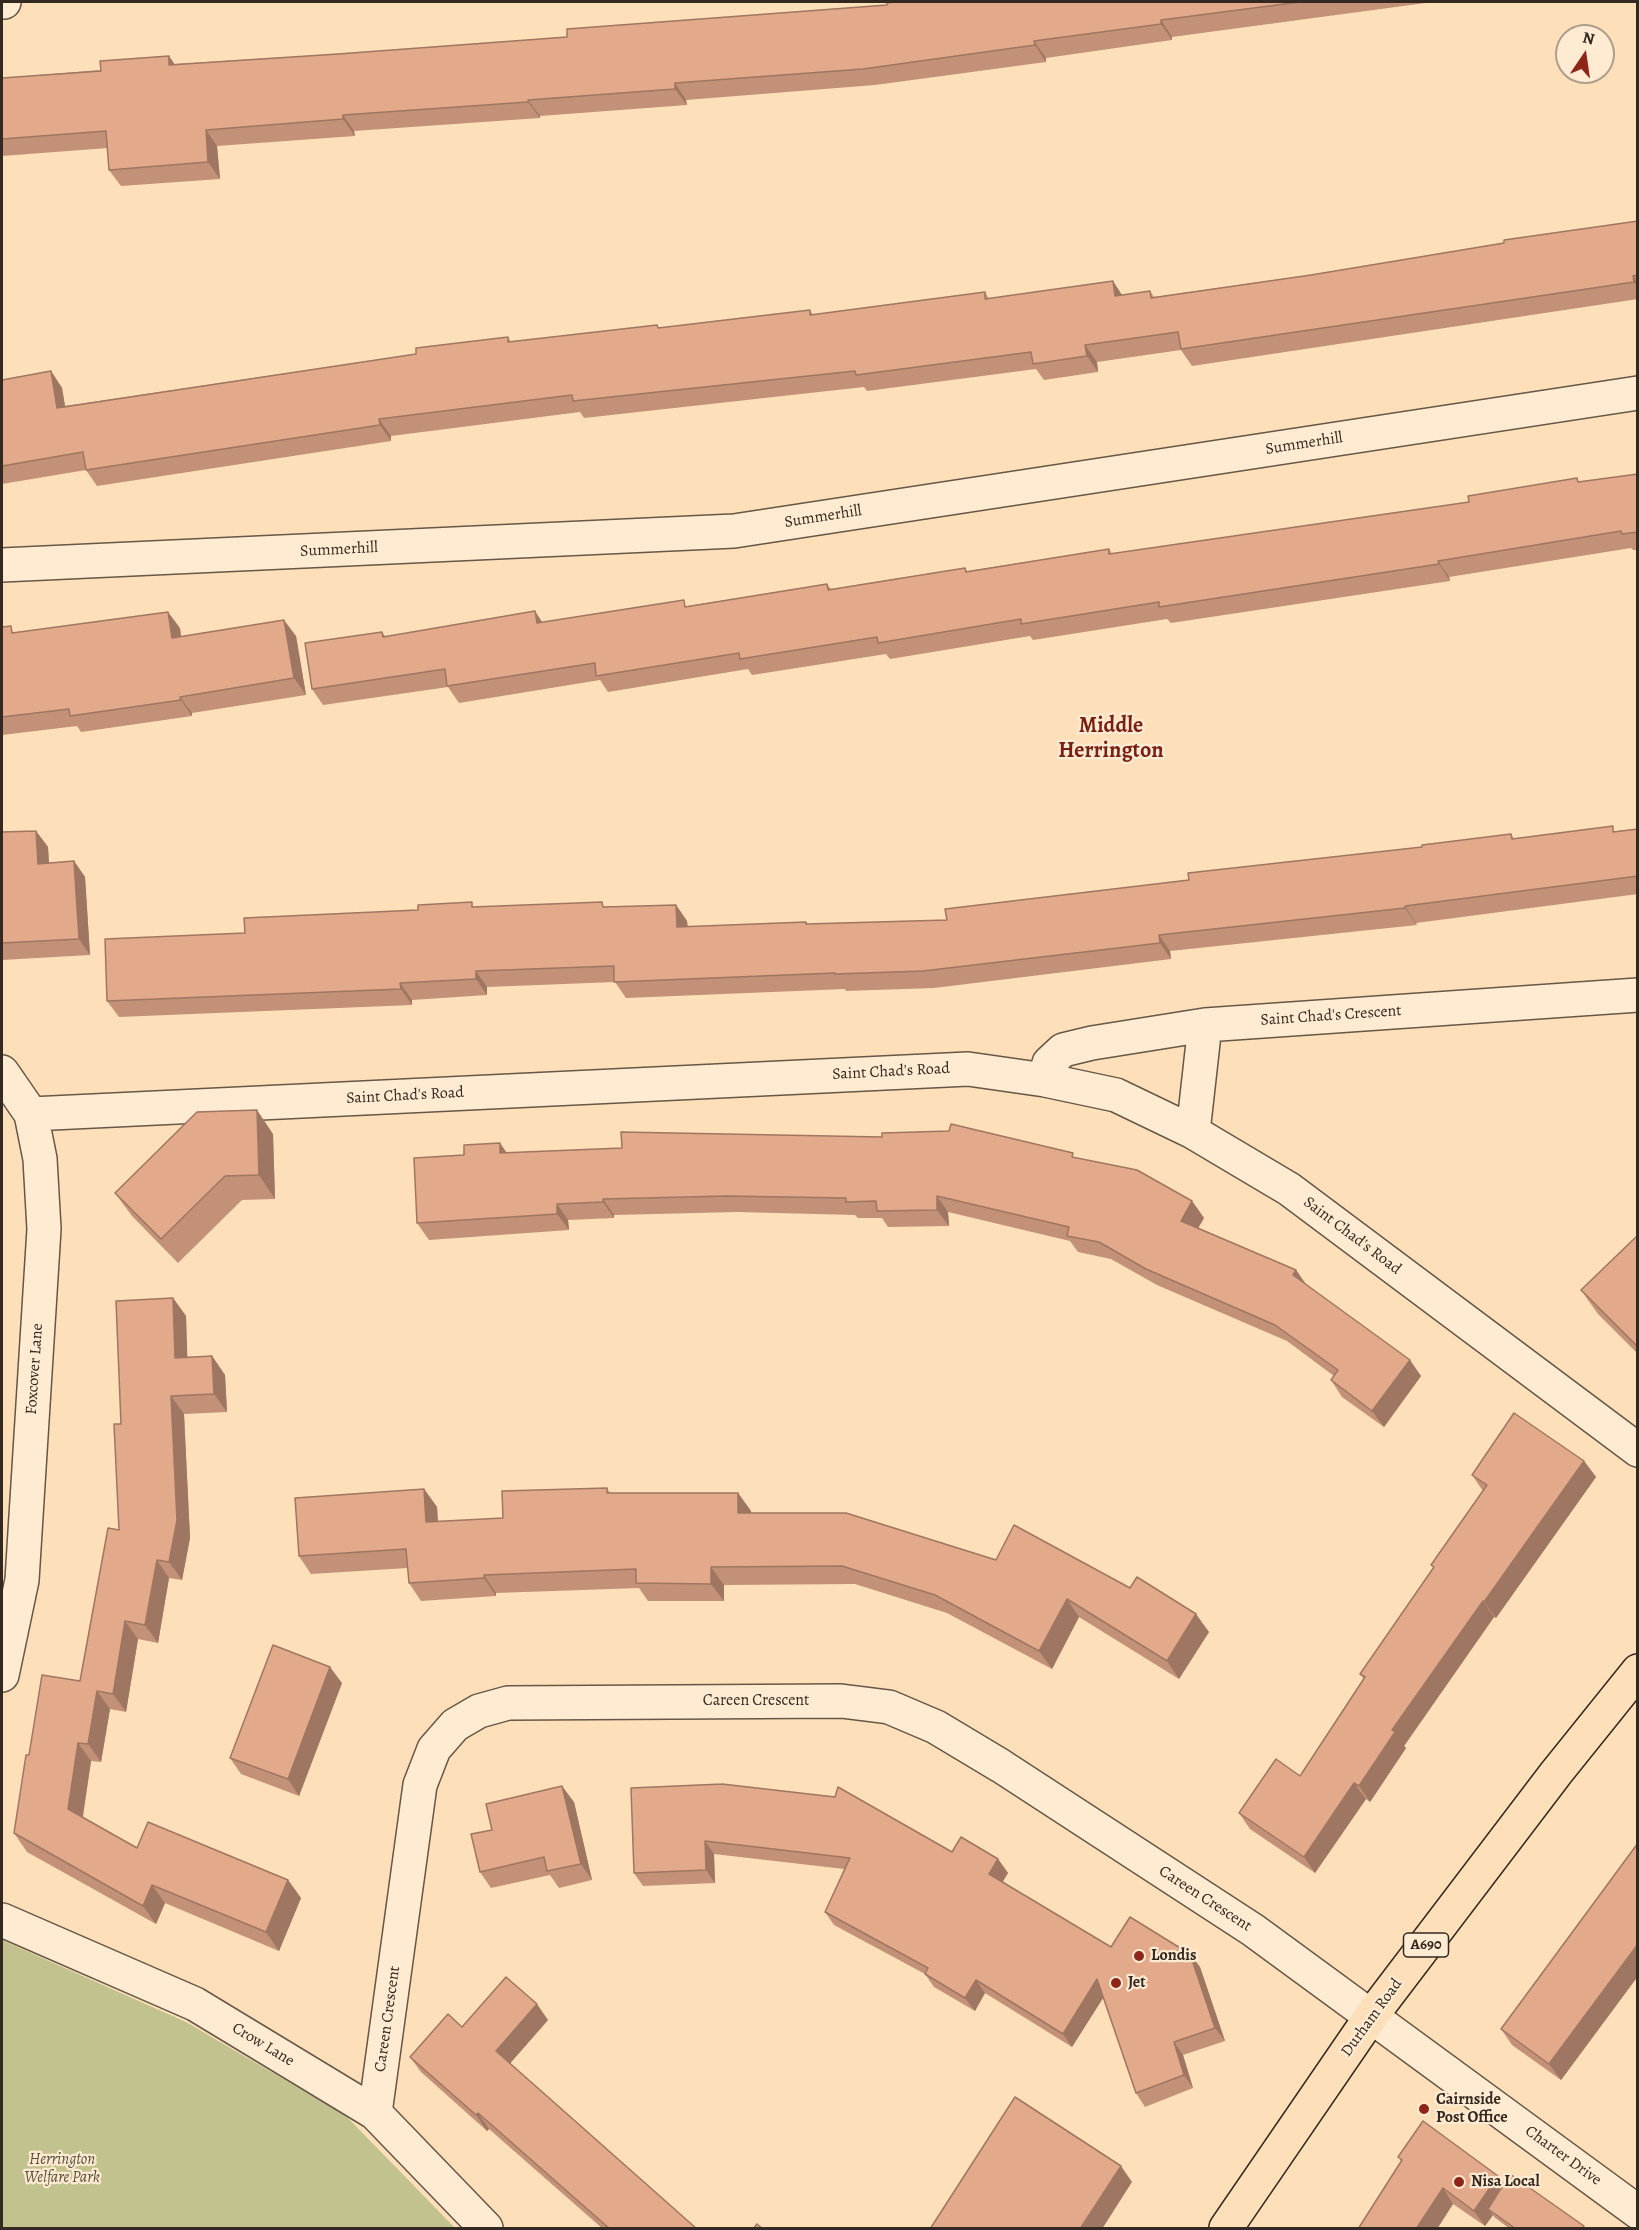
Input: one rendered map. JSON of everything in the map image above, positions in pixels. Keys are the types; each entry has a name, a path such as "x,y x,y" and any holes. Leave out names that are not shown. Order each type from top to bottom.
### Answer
{"highway":[{"name":"Durham Road","path":"1226,2229 1372,2015 1556,1773 1638,1671"}],"street":[{"name":"Summerhill","path":"2,565 734,531 1638,393"},
{"name":"Saint Chad's Crescent","path":"1045,1080 1049,1063 1063,1050 1092,1043 1205,1025 1638,995"},
{"path":"1193,1132 1205,1025"},
{"name":"Saint Chad's Road","path":"31,1114 968,1069 1045,1080 1116,1095 1193,1132 1289,1189 1638,1450"},
{"name":"Foxcover Lane","path":"2,1072 31,1114 40,1159 44,1229 22,1580 2,1675"},
{"name":"Careen Crescent","path":"375,2113 420,1785 434,1749 455,1725 479,1711 508,1703 841,1701 889,1707 936,1727 1001,1766 1253,1930 1372,2015"},
{"name":"Crow Lane","path":"2,1920 195,2004 375,2113 486,2229"},
{"name":"Charter Drive","path":"1372,2015 1638,2212"}],"green space":[{"name":"Herrington Welfare Park","path":"2,1940 186,2022 345,2115 455,2228 2,2228"}],"building":[{"path":"1300,2 1161,20 1161,24 1034,41 1035,45 863,69 675,83 675,89 343,115 343,119 206,130 208,162 109,170 106,131 2,139 2,78 101,71 100,61 169,56 169,65 567,37 567,29 887,5 887,3"},
{"path":"1638,221 1638,275 1633,276 1634,282 1181,349 1178,332 1085,345 1087,356 1033,364 1031,352 856,375 855,371 573,401 572,395 379,419 380,425 86,470 83,452 2,466 2,380 51,371 57,408 416,354 416,348 508,337 508,342 657,325 658,328 810,310 810,315 985,292 985,299 1113,281 1115,296 1150,291 1151,298 1311,275 1504,243 1504,240"},
{"path":"1638,474 1638,532 1622,534 1621,531 1438,561 1439,564 1159,607 1159,602 1021,624 1021,619 878,643 877,637 740,659 739,653 596,676 595,663 447,686 445,669 312,689 305,643 382,632 383,637 535,611 537,623 684,600 685,607 827,584 828,590 965,568 966,572 1109,549 1109,554 1469,502 1468,496 1577,478 1578,482"},
{"path":"168,612 172,638 284,620 294,678 180,697 181,700 70,716 69,709 2,717 2,627 11,626 12,633"},
{"path":"1613,826 1613,832 1638,829 1638,876 1405,906 1405,908 1159,935 1160,943 923,971 614,982 614,966 476,971 476,979 400,983 401,989 107,1001 105,939 245,933 244,918 418,910 418,905 472,902 472,907 602,902 603,907 676,905 677,927 947,920 945,909 1189,880 1188,873 1422,847 1422,845 1511,834 1512,839"},
{"path":"36,831 38,864 74,861 79,939 2,943 2,832"},
{"path":"257,1110 259,1175 225,1176 161,1239 115,1193 197,1112"},
{"path":"951,1124 1073,1153 1072,1157 1137,1170 1192,1201 1181,1221 1296,1270 1293,1275 1410,1360 1372,1411 1331,1380 1338,1370 1275,1325 1146,1269 1099,1242 1067,1236 1069,1227 937,1196 937,1210 877,1211 876,1201 846,1202 846,1198 726,1196 603,1199 603,1202 557,1204 557,1214 417,1223 414,1158 464,1155 464,1145 500,1143 500,1153 622,1148 621,1132 882,1137 882,1133 949,1131"},
{"path":"1638,1235 1638,1347 1581,1290"},
{"path":"173,1298 175,1358 212,1356 214,1394 171,1396 177,1520 169,1562 157,1560 145,1625 125,1621 113,1694 97,1691 88,1744 78,1743 68,1809 137,1848 148,1822 288,1880 266,1932 152,1885 143,1906 14,1833 42,1675 80,1681 108,1528 119,1530 114,1424 121,1424 116,1301"},
{"path":"1514,1413 1584,1461 1392,1730 1395,1732 1359,1786 1354,1783 1304,1857 1239,1813 1276,1759 1300,1776 1365,1677 1360,1674 1434,1567 1431,1565 1487,1485 1472,1475"},
{"path":"607,1488 607,1493 738,1493 738,1513 846,1513 996,1560 1014,1525 1130,1588 1137,1577 1196,1614 1167,1661 1067,1599 1039,1651 935,1595 842,1566 711,1567 711,1584 636,1583 636,1569 484,1575 484,1578 409,1583 406,1549 299,1556 295,1498 424,1489 426,1522 503,1518 502,1491"},
{"path":"273,1645 330,1667 288,1779 230,1758"},
{"path":"722,1784 835,1797 838,1787 952,1852 961,1837 998,1859 989,1874 1111,1947 1130,1917 1190,1954 1215,2028 1174,2042 1184,2075 1136,2093 1097,1979 1063,2034 976,1980 965,1998 925,1974 928,1968 825,1912 850,1858 705,1841 706,1870 634,1873 631,1788"},
{"path":"562,1786 581,1864 547,1871 544,1857 480,1872 471,1834 492,1830 486,1804"},
{"path":"1638,1843 1638,1944 1549,2064 1501,2029"},
{"path":"506,1977 537,2004 496,2051 697,2229 610,2229 478,2113 476,2115 410,2057 448,2014 462,2027"},
{"path":"1015,2097 1121,2166 1080,2229 930,2229"},
{"path":"1423,2121 1498,2176 1474,2211 1443,2188 1416,2229 1358,2229 1402,2160 1398,2157"},
{"path":"1510,2174 1584,2226 1582,2229 1516,2229 1488,2209"},
{"path":"757,2224 763,2229 753,2229"}],"place":[{"name":"Londis","path":"1139,1956"},
{"name":"Jet","path":"1116,1983"},
{"name":"Cairnside Post Office","path":"1424,2109"},
{"name":"Nisa Local","path":"1459,2182"}],"district":[{"name":"Middle Herrington","path":"1111,740"}]}
